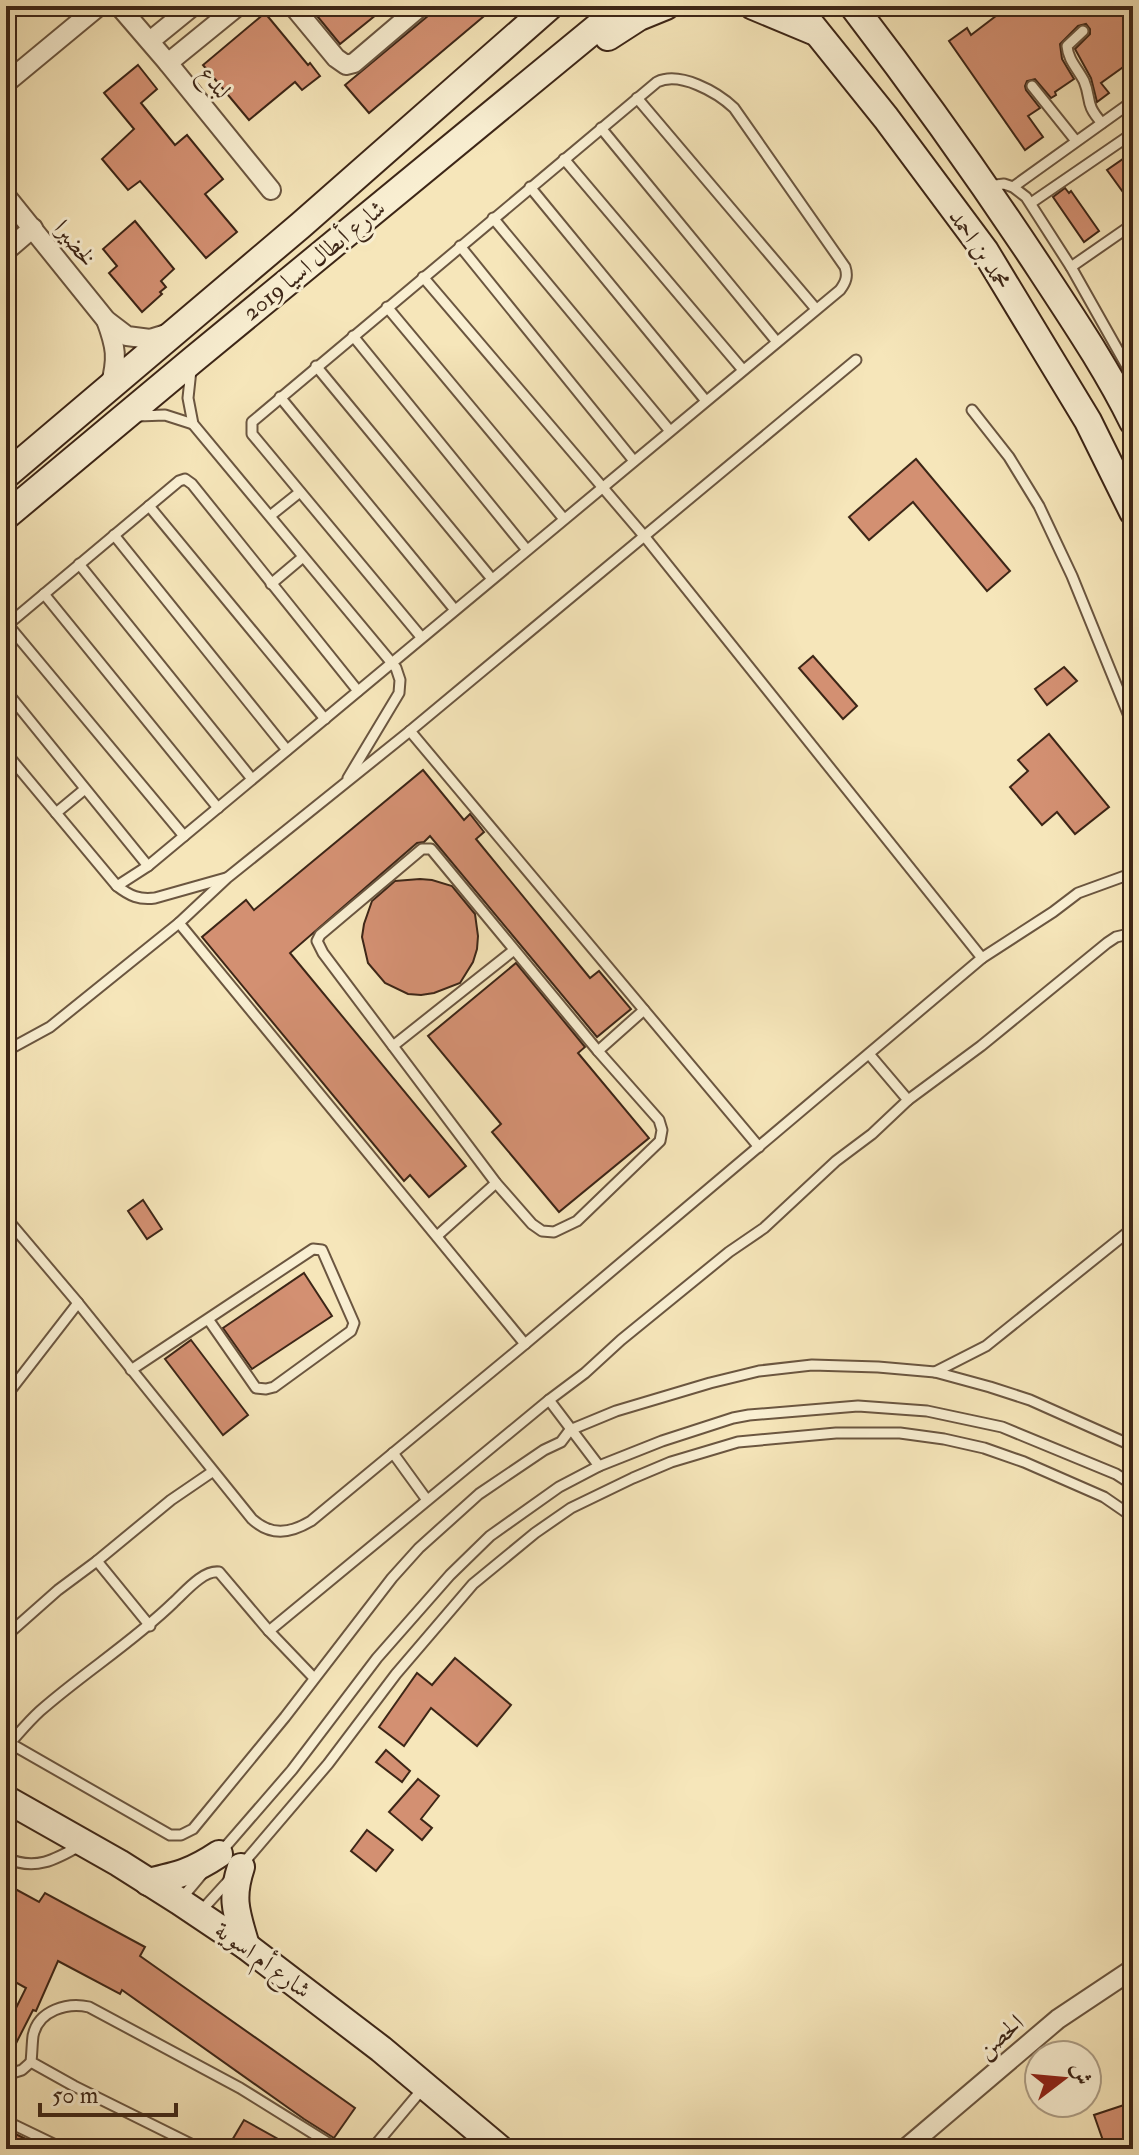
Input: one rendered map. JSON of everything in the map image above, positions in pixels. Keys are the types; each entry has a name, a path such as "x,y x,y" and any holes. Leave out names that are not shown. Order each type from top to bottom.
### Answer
{"main road":[{"name":"شارع أبطال اسيا 2019","path":"6,475 313,214 550,6"},
{"path":"567,52 578,29 605,6"},
{"name":"شارع أبطال اسيا 2019","path":"6,516 623,6"},
{"path":"511,99 532,89 639,17 666,6"},
{"path":"753,6 820,35"},
{"name":"محمد بن احمد","path":"796,6 886,118 985,251 1088,421 1133,512"},
{"path":"838,6 873,48 898,64"},
{"name":"محمد بن احمد","path":"853,6 985,186 1080,330 1133,422"},
{"path":"867,6 898,64"},
{"name":"شارع أم اسوية","path":"6,1799 85,1843 246,1946 425,2085 500,2149"},
{"path":"148,1882 230,1861 234,1899 246,1946"}],"street":[{"path":"6,83 99,6"},
{"name":"لبدع","path":"119,6 271,190"},
{"path":"150,41 193,6"},
{"path":"168,63 238,6"},
{"path":"293,6 336,58 346,65 354,63 421,6"},
{"name":"لخضيرا","path":"6,196 106,320 127,336 150,339 174,332"},
{"path":"6,251 33,228"},
{"name":"لخضيرا","path":"106,320 114,343 116,366 110,387"},
{"name":"الحصن","path":"905,2149 1058,2019 1133,1969"}],"lane":[{"path":"1083,31 1067,46 1068,55 1085,83 1092,112 1102,123"},
{"path":"117,886 148,866 391,664 601,488 777,342 844,285 845,267 734,108 718,95 679,78 657,82 252,422 251,430 422,638"},
{"path":"1032,86 1076,141"},
{"path":"637,98 816,309"},
{"path":"1013,187 1133,101"},
{"path":"601,128 777,342"},
{"path":"1031,203 1133,133"},
{"path":"564,159 743,370"},
{"path":"985,186 1004,184 1013,187 1031,203 1133,377"},
{"path":"530,187 706,401"},
{"path":"493,218 670,431"},
{"path":"1071,267 1133,224"},
{"path":"460,246 634,461"},
{"path":"423,277 645,537 982,958"},
{"path":"387,307 564,519"},
{"path":"353,336 527,550"},
{"path":"194,359 188,398 193,424 399,674 399,693 344,784"},
{"path":"6,1051 50,1027 179,923 227,878 410,731 856,360"},
{"path":"316,366 492,579"},
{"path":"280,397 455,610"},
{"path":"972,410 1026,483 1049,525 1133,726"},
{"path":"122,420 165,415 193,424"},
{"path":"184,836 7,625 79,564 185,479 358,691"},
{"path":"270,516 300,492"},
{"path":"149,506 325,719"},
{"path":"114,535 287,750"},
{"path":"271,584 303,557"},
{"path":"79,564 252,779"},
{"path":"44,594 218,808"},
{"path":"6,691 148,866"},
{"path":"410,731 759,1147"},
{"path":"6,753 117,886 134,897 144,899 227,878"},
{"path":"56,813 85,789"},
{"path":"422,849 431,849 514,950 659,1120 662,1130 660,1141 577,1221 554,1232 542,1231 532,1224 496,1183 317,941 320,935 422,849"},
{"path":"6,1218 212,1472 260,1526 282,1533 293,1530 311,1521 525,1344 982,958 1078,893 1133,873"},
{"path":"179,923 525,1344"},
{"path":"269,1631 729,1252 764,1228 908,1100 981,1046 1107,943 1133,933"},
{"path":"393,1046 514,950"},
{"path":"598,1051 644,1010"},
{"path":"869,1054 908,1100"},
{"path":"437,1236 496,1183"},
{"path":"935,1372 986,1346 1133,1228"},
{"path":"131,1370 313,1249 322,1250 354,1323 351,1331 274,1387 266,1389 256,1388 208,1319"},
{"path":"6,1396 78,1303"},
{"path":"314,1678 219,1572 214,1571 207,1573 150,1626 38,1713 8,1742 170,1835 181,1835 193,1829 285,1717 392,1578 419,1548 479,1494 561,1442 570,1430 628,1407 710,1383 759,1371 832,1365 935,1372 1030,1400 1133,1446"},
{"path":"549,1400 599,1466"},
{"path":"189,1907 230,1861 292,1770 377,1658 450,1575 511,1520 559,1487 599,1466 733,1418 858,1406 927,1411 1002,1427 1116,1474 1133,1485"},
{"path":"189,1907 230,1861 328,1764 396,1674 473,1584 571,1508 671,1462 738,1442 836,1433 900,1433 984,1448 1024,1462 1104,1497 1133,1517"},
{"path":"393,1453 427,1500"},
{"path":"6,1636 58,1590 171,1500 212,1472"},
{"path":"97,1561 150,1626"},
{"path":"6,1858 17,1863 38,1865 58,1859 85,1843"},
{"path":"6,2075 22,2070 31,2062 33,2036 42,2020 69,2005 89,2007 215,2074 338,2149"},
{"path":"31,2062 201,2149"},
{"path":"372,2149 425,2085"},
{"path":"6,2121 64,2149"}],"building":[{"path":"309,6 387,6 340,44"},
{"path":"436,6 496,6 369,113 345,85"},
{"path":"1009,6 1133,6 1133,60 1101,83 1109,93 1097,102 1091,78 1075,49 1090,34 1086,24 1078,26 1060,44 1062,59 1074,79 1051,98 1035,79 1027,81 1026,90 1040,108 1028,116 1043,137 1025,150 949,41 967,28 971,35"},
{"path":"265,13 320,76 302,90 295,82 249,120 203,65"},
{"path":"138,65 157,89 141,103 175,145 187,135 223,179 205,194 237,232 206,258 140,181 128,190 102,159 134,129 104,93"},
{"path":"1133,152 1133,206 1107,170"},
{"path":"1065,188 1069,193 1071,191 1099,231 1084,242 1053,197"},
{"path":"135,221 174,269 161,281 166,287 160,292 162,294 142,312 109,273 117,266 103,249"},
{"path":"916,459 1010,571 987,591 913,502 869,540 849,517"},
{"path":"813,656 857,706 843,719 799,668"},
{"path":"1064,667 1077,681 1047,705 1035,689"},
{"path":"1049,734 1109,807 1075,834 1057,812 1042,825 1010,787 1028,771 1018,760"},
{"path":"423,770 464,820 470,814 484,832 476,839 590,978 599,971 631,1009 597,1037 430,836 424,842 417,843 290,953 466,1166 429,1197 410,1175 404,1181 202,937 246,900 254,910"},
{"path":"420,879 452,886 475,914 478,936 473,962 460,983 421,995 408,994 385,983 368,963 362,937 372,901 395,881"},
{"path":"516,963 585,1047 578,1053 649,1138 559,1212 492,1132 501,1124 428,1036"},
{"path":"143,1200 162,1229 147,1239 128,1211"},
{"path":"304,1273 332,1316 252,1369 223,1328"},
{"path":"191,1340 248,1415 223,1435 165,1359"},
{"path":"455,1658 511,1705 477,1746 431,1708 404,1746 379,1727 417,1673 432,1685"},
{"path":"386,1750 410,1771 402,1782 376,1762"},
{"path":"418,1779 439,1796 421,1819 432,1828 422,1840 389,1812"},
{"path":"367,1830 393,1850 376,1871 351,1851"},
{"path":"6,1884 39,1902 45,1893 145,1947 140,1956 355,2108 334,2138 122,1990 120,1994 58,1961 36,2011 33,2010 6,2063 6,2028 26,1988 6,1977"},
{"path":"1130,2103 1133,2110 1133,2149 1106,2149 1095,2119 1103,2119 1103,2112"},
{"path":"244,2120 296,2149 243,2149 231,2142"},
{"path":"9,2131 47,2149 6,2149"}]}
